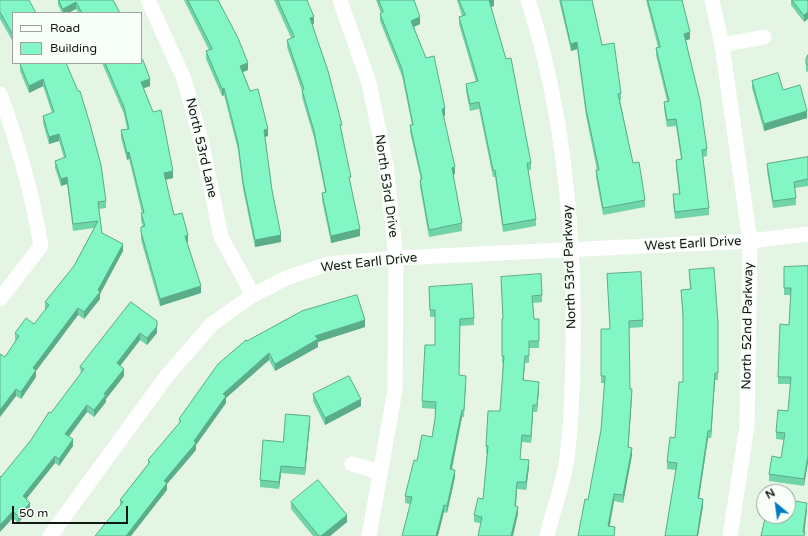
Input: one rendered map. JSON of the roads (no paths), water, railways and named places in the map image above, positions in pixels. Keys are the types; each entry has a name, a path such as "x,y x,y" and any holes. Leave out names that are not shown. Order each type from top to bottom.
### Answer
{"street":[{"name":"North 53rd Lane","path":"148,0 184,79 202,144 221,237 253,295"},
{"name":"North 53rd Drive","path":"340,0 369,83 386,165 396,258 395,390 380,472 373,523 369,536"},
{"name":"North 53rd Parkway","path":"528,0 542,43 556,113 565,172 572,250 573,348 567,458 548,536"},
{"name":"North 52nd Parkway","path":"712,0 722,45 750,241 747,426 730,536"},
{"path":"722,45 764,37"},
{"path":"0,94 19,146 32,196 41,246 0,299"},
{"name":"West Earll Drive","path":"50,536 166,376 212,324 253,295 286,278 328,264 396,258 750,241 808,234"},
{"path":"352,464 380,472"}]}
